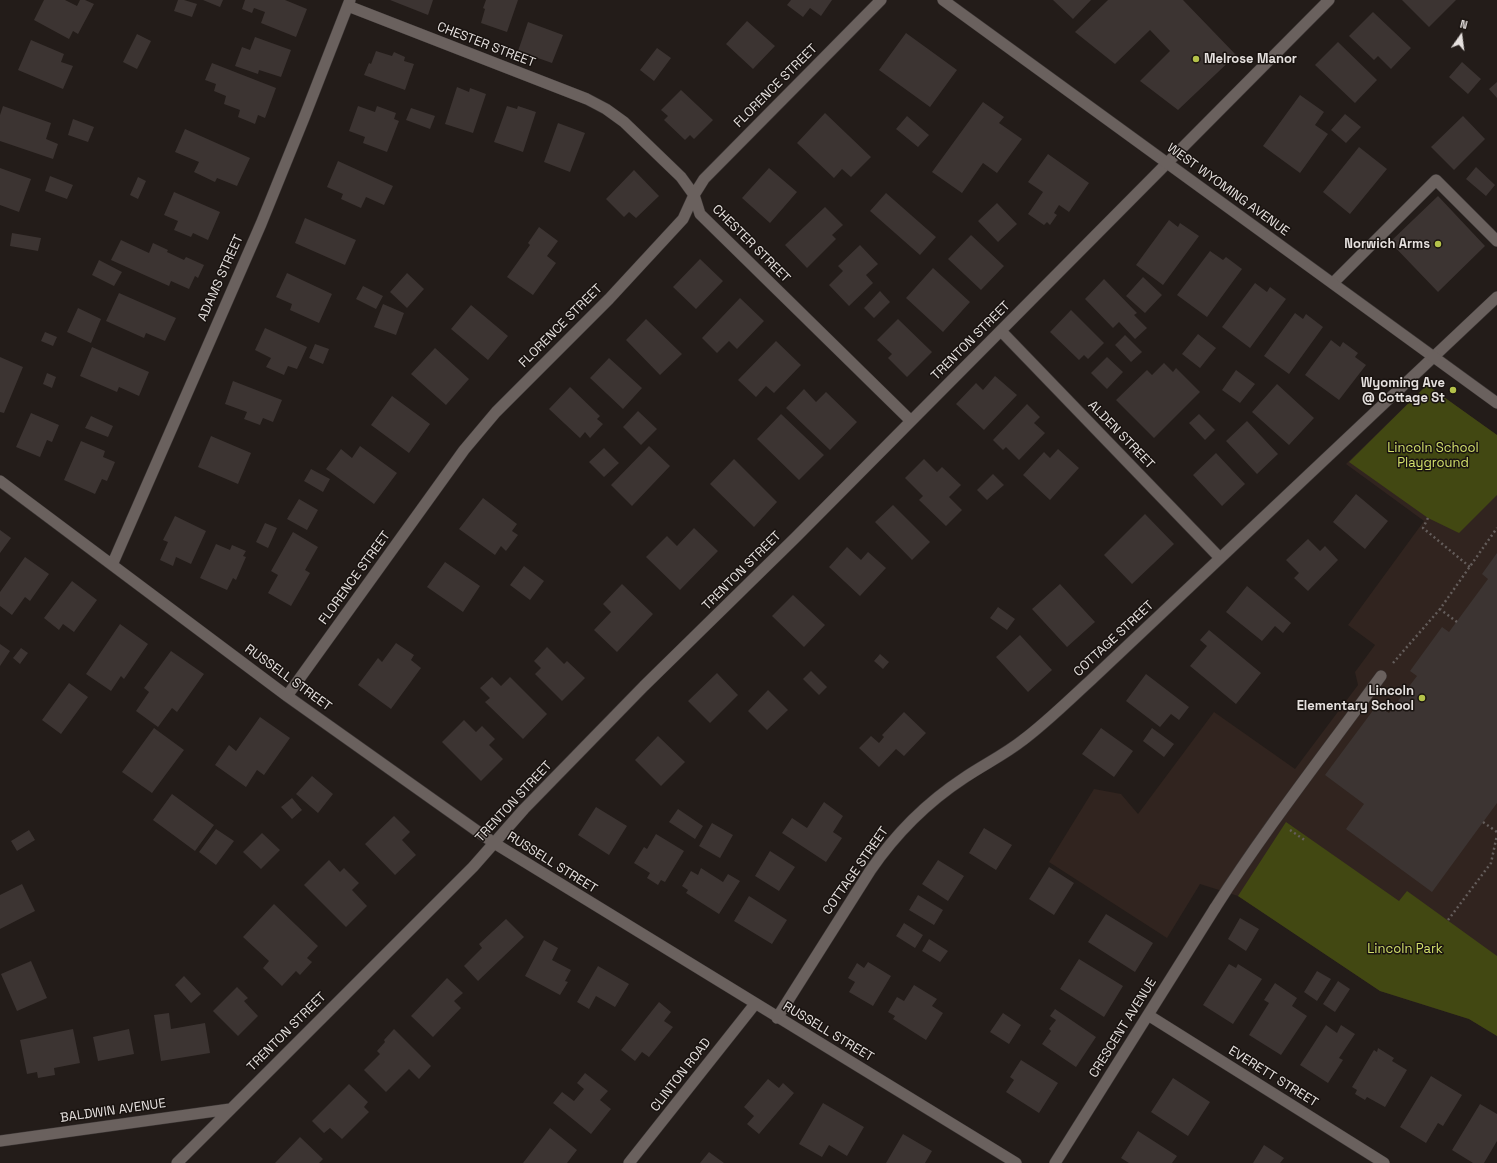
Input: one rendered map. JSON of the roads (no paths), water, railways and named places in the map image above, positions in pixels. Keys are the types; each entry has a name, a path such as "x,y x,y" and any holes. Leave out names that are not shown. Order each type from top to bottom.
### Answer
{"street":[{"name":"FLORENCE STREET","path":"287,696 471,440 496,412 609,299 683,219 694,195 704,179 881,0"},
{"name":"WEST WYOMING AVENUE","path":"943,0 1497,403"},
{"name":"TRENTON STREET","path":"176,1163 473,867 524,809 1329,0"},
{"name":"CHESTER STREET","path":"349,3 597,103 624,122 681,176 694,195 700,214 911,421"},
{"name":"ADAMS STREET","path":"112,565 261,224 349,3"},
{"path":"1333,283 1436,180 1497,241"},
{"name":"COTTAGE STREET","path":"777,1018 870,871 887,847 917,814 954,784 1024,740 1091,680 1497,297"},
{"name":"ALDEN STREET","path":"1001,331 1220,558"},
{"name":"RUSSELL STREET","path":"0,481 287,696 494,843 777,1018 1016,1163"},
{"name":"CRESCENT AVENUE","path":"1054,1163 1239,870 1381,676"},
{"name":"CLINTON ROAD","path":"629,1163 755,1004"},
{"name":"EVERETT STREET","path":"1148,1015 1384,1163"},
{"name":"BALDWIN AVENUE","path":"0,1141 230,1109"}],"place":[{"name":"Melrose Manor","path":"1196,59"},
{"name":"Norwich Arms","path":"1438,244"},
{"name":"Wyoming Ave @ Cottage St","path":"1453,390"},
{"name":"Lincoln Elementary School","path":"1422,698"}],"park label":[{"name":"Lincoln School Playground","path":"1433,456"},
{"name":"Lincoln Park","path":"1405,949"}]}
